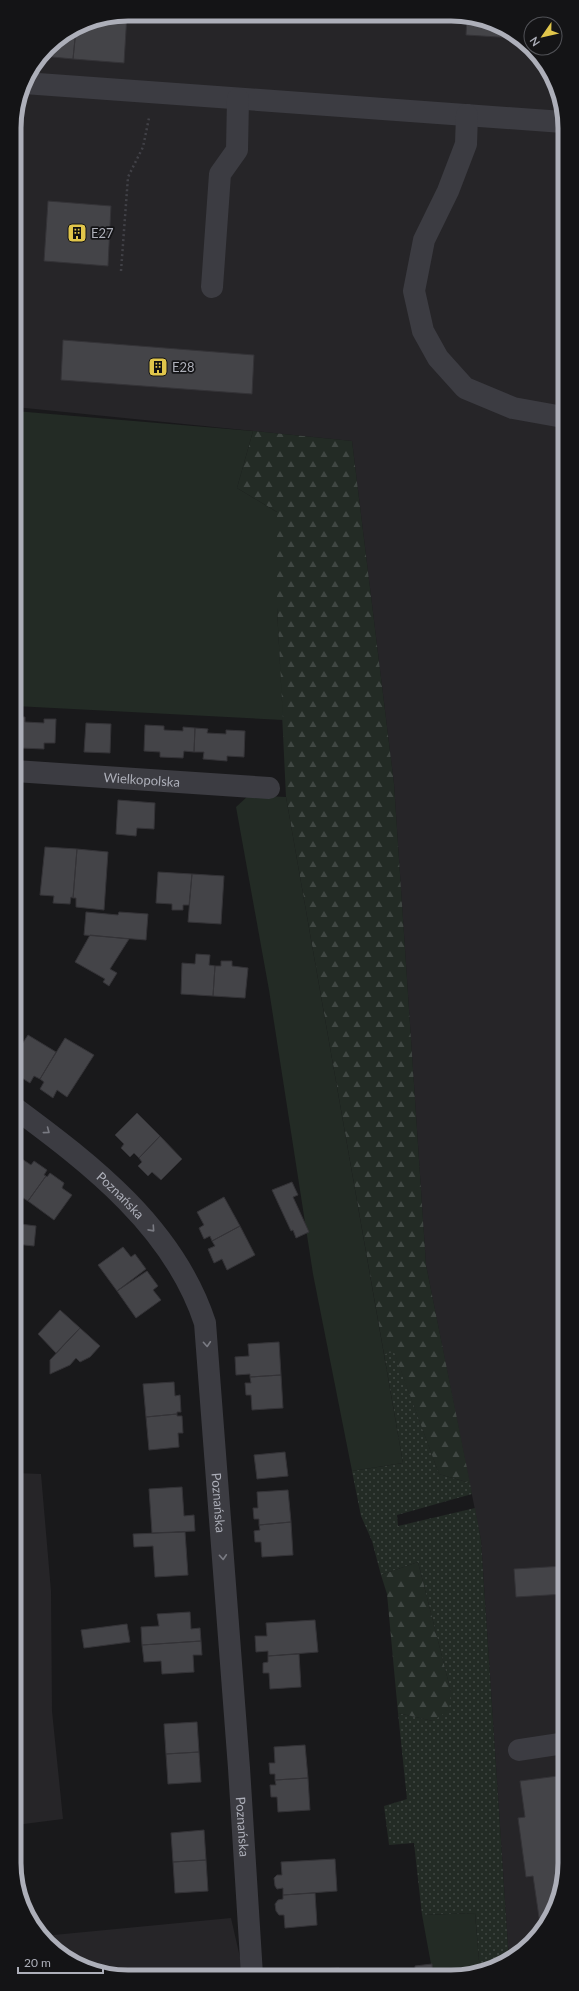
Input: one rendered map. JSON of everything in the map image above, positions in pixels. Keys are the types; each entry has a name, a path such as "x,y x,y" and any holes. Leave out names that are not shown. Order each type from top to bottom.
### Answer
{"street":[{"path":"31,84 558,122"},
{"path":"212,287 220,174 237,150 238,99"},
{"path":"468,115 466,144 448,191 424,240 414,291 423,331 438,358 465,388 513,408 558,416"},
{"name":"Wielkopolska","path":"21,771 269,788"},
{"name":"Poznańska","path":"21,1112 74,1152 129,1203 160,1237 186,1276 205,1323 238,1753 252,1970"},
{"path":"519,1750 558,1745"}],"path":[{"path":"121,271 128,177 143,147 149,115"}],"shaded area":[{"path":"121,21 458,21 472,23 492,29 504,35 523,49 523,56 530,56 544,75 550,87 556,107 558,128 558,1870 556,1884 550,1904 544,1916 531,1933 516,1948 508,1953 481,1540 426,1265 394,784 352,441 21,408 22,114 29,87 35,75 52,52 69,39 87,29 107,23"},
{"path":"21,1473 41,1474 51,1591 52,1711 63,1819 21,1824"},
{"path":"231,1918 243,1970 121,1970 107,1968 75,1956 49,1935"}],"green space":[{"path":"21,412 253,431 237,488 277,512 277,608 283,720 21,706"},
{"path":"253,431 352,441 394,784 426,1265 470,1483 439,1474 394,1352 384,1354 286,797 277,608 277,512 237,488"},
{"path":"249,795 286,797 403,1463 352,1471 313,1274 269,990 236,807"},
{"path":"394,1351 439,1474 470,1483 472,1494 397,1515 398,1526 475,1508 481,1540 508,1953 492,1962 479,1966 475,1913 422,1915 414,1843 389,1845 384,1806 407,1799 398,1713 433,1721 451,1692 418,1562 381,1575 372,1541 361,1516 352,1471 403,1463 384,1354"},
{"path":"418,1562 451,1692 449,1710 433,1721 398,1713 387,1594 381,1575"},
{"path":"475,1913 479,1966 458,1970 432,1970 422,1915"}],"building":[{"path":"127,21 124,63 73,59 75,35 87,29 107,23"},
{"path":"467,22 492,29 508,38 466,35"},
{"path":"75,35 73,59 49,57 52,52"},
{"name":"E27","path":"48,201 111,206 108,266 44,261"},
{"name":"E28","path":"63,340 254,355 252,394 61,380"},
{"path":"21,717 25,717 25,722 44,723 44,719 56,719 55,743 44,743 44,749 21,748"},
{"path":"86,723 111,724 110,753 84,752"},
{"path":"145,725 164,726 164,730 183,731 183,727 195,728 194,752 184,751 183,758 160,757 160,752 144,751"},
{"path":"195,728 208,729 207,733 226,734 226,730 245,731 244,757 227,756 227,761 203,759 204,752 194,752"},
{"path":"118,800 155,803 154,829 137,828 136,836 116,834"},
{"path":"45,847 77,849 73,898 71,897 70,904 53,903 54,896 40,895"},
{"path":"77,849 108,852 104,910 76,907 76,898 73,898"},
{"path":"158,872 192,874 189,905 183,905 183,910 172,910 172,904 156,903"},
{"path":"192,874 224,876 221,924 188,922"},
{"path":"86,912 118,915 119,912 148,914 146,940 84,935"},
{"path":"90,935 129,939 110,969 117,973 109,986 103,982 105,979 75,962"},
{"path":"196,954 210,955 209,965 215,966 213,996 181,994 182,963 195,964"},
{"path":"221,961 232,961 232,966 248,968 245,998 213,996 215,966 221,966"},
{"path":"28,1035 56,1052 40,1079 34,1076 30,1083 21,1077 21,1046"},
{"path":"65,1038 94,1055 67,1097 57,1090 53,1098 40,1089 44,1082 40,1079"},
{"path":"137,1113 160,1136 139,1158 134,1153 130,1157 121,1148 124,1144 115,1135"},
{"path":"160,1136 182,1159 161,1180 152,1172 148,1176 138,1166 142,1162 139,1158"},
{"path":"21,1158 31,1165 34,1161 47,1170 44,1175 46,1176 28,1201 21,1197"},
{"path":"50,1173 64,1183 62,1188 72,1195 54,1220 28,1201 46,1176 47,1177"},
{"path":"292,1182 298,1195 293,1197 309,1232 296,1238 293,1230 291,1231 272,1190"},
{"path":"224,1197 240,1226 212,1241 210,1236 204,1239 199,1228 204,1225 197,1212"},
{"path":"21,1224 36,1226 34,1246 21,1245"},
{"path":"240,1226 255,1255 227,1270 222,1259 214,1263 208,1249 215,1246 212,1241"},
{"path":"123,1247 131,1257 135,1254 146,1269 117,1291 98,1265"},
{"path":"147,1271 158,1286 153,1290 161,1300 136,1318 117,1291"},
{"path":"60,1310 80,1328 56,1353 38,1334"},
{"path":"80,1328 100,1346 90,1357 80,1362 76,1358 70,1365 50,1374 50,1360"},
{"path":"279,1342 281,1375 250,1377 250,1374 236,1375 235,1357 249,1356 248,1344"},
{"path":"281,1375 283,1408 252,1410 251,1395 246,1395 245,1383 251,1383 250,1377"},
{"path":"174,1382 175,1396 180,1395 181,1412 177,1412 177,1414 146,1417 143,1384"},
{"path":"177,1414 177,1416 182,1416 183,1433 178,1433 179,1447 149,1450 146,1417"},
{"path":"285,1452 288,1476 257,1479 254,1455"},
{"path":"182,1487 184,1516 194,1515 195,1531 152,1533 149,1489"},
{"path":"288,1490 291,1522 259,1525 259,1519 254,1519 253,1508 258,1508 257,1492"},
{"path":"291,1522 293,1555 262,1557 261,1542 255,1542 254,1531 260,1530 259,1525"},
{"path":"185,1532 188,1575 155,1577 153,1546 134,1547 133,1534"},
{"path":"558,1566 558,1594 516,1597 514,1569"},
{"path":"190,1612 191,1629 200,1628 201,1641 142,1645 141,1627 159,1626 157,1614"},
{"path":"315,1620 318,1652 268,1656 268,1651 256,1652 255,1636 267,1636 266,1623"},
{"path":"127,1624 130,1642 84,1648 81,1630"},
{"path":"201,1641 202,1655 193,1655 194,1672 162,1674 161,1661 144,1662 142,1645"},
{"path":"299,1654 301,1687 270,1689 269,1673 263,1673 263,1663 268,1662 268,1656"},
{"path":"197,1722 199,1752 166,1754 164,1724"},
{"path":"305,1745 308,1778 275,1780 275,1774 270,1774 269,1763 275,1763 274,1747"},
{"path":"199,1752 201,1782 168,1784 166,1754"},
{"path":"558,1776 558,1870 556,1884 550,1904 540,1922 533,1876 526,1877 518,1818 525,1817 520,1781"},
{"path":"308,1778 310,1810 278,1812 277,1797 271,1797 270,1785 276,1785 275,1780"},
{"path":"204,1830 206,1860 173,1862 171,1833"},
{"path":"335,1859 337,1891 283,1895 283,1888 277,1889 275,1886 274,1878 277,1875 282,1875 281,1862"},
{"path":"206,1860 208,1891 175,1893 173,1862"},
{"path":"315,1893 317,1925 285,1928 284,1915 279,1915 276,1911 275,1904 278,1900 283,1899 283,1895"},
{"path":"432,1964 433,1970 415,1970 415,1966"},
{"path":"339,1968 339,1970 305,1970"}],"place":[{"name":"E27","path":"77,233"},
{"name":"E28","path":"158,367"}]}
